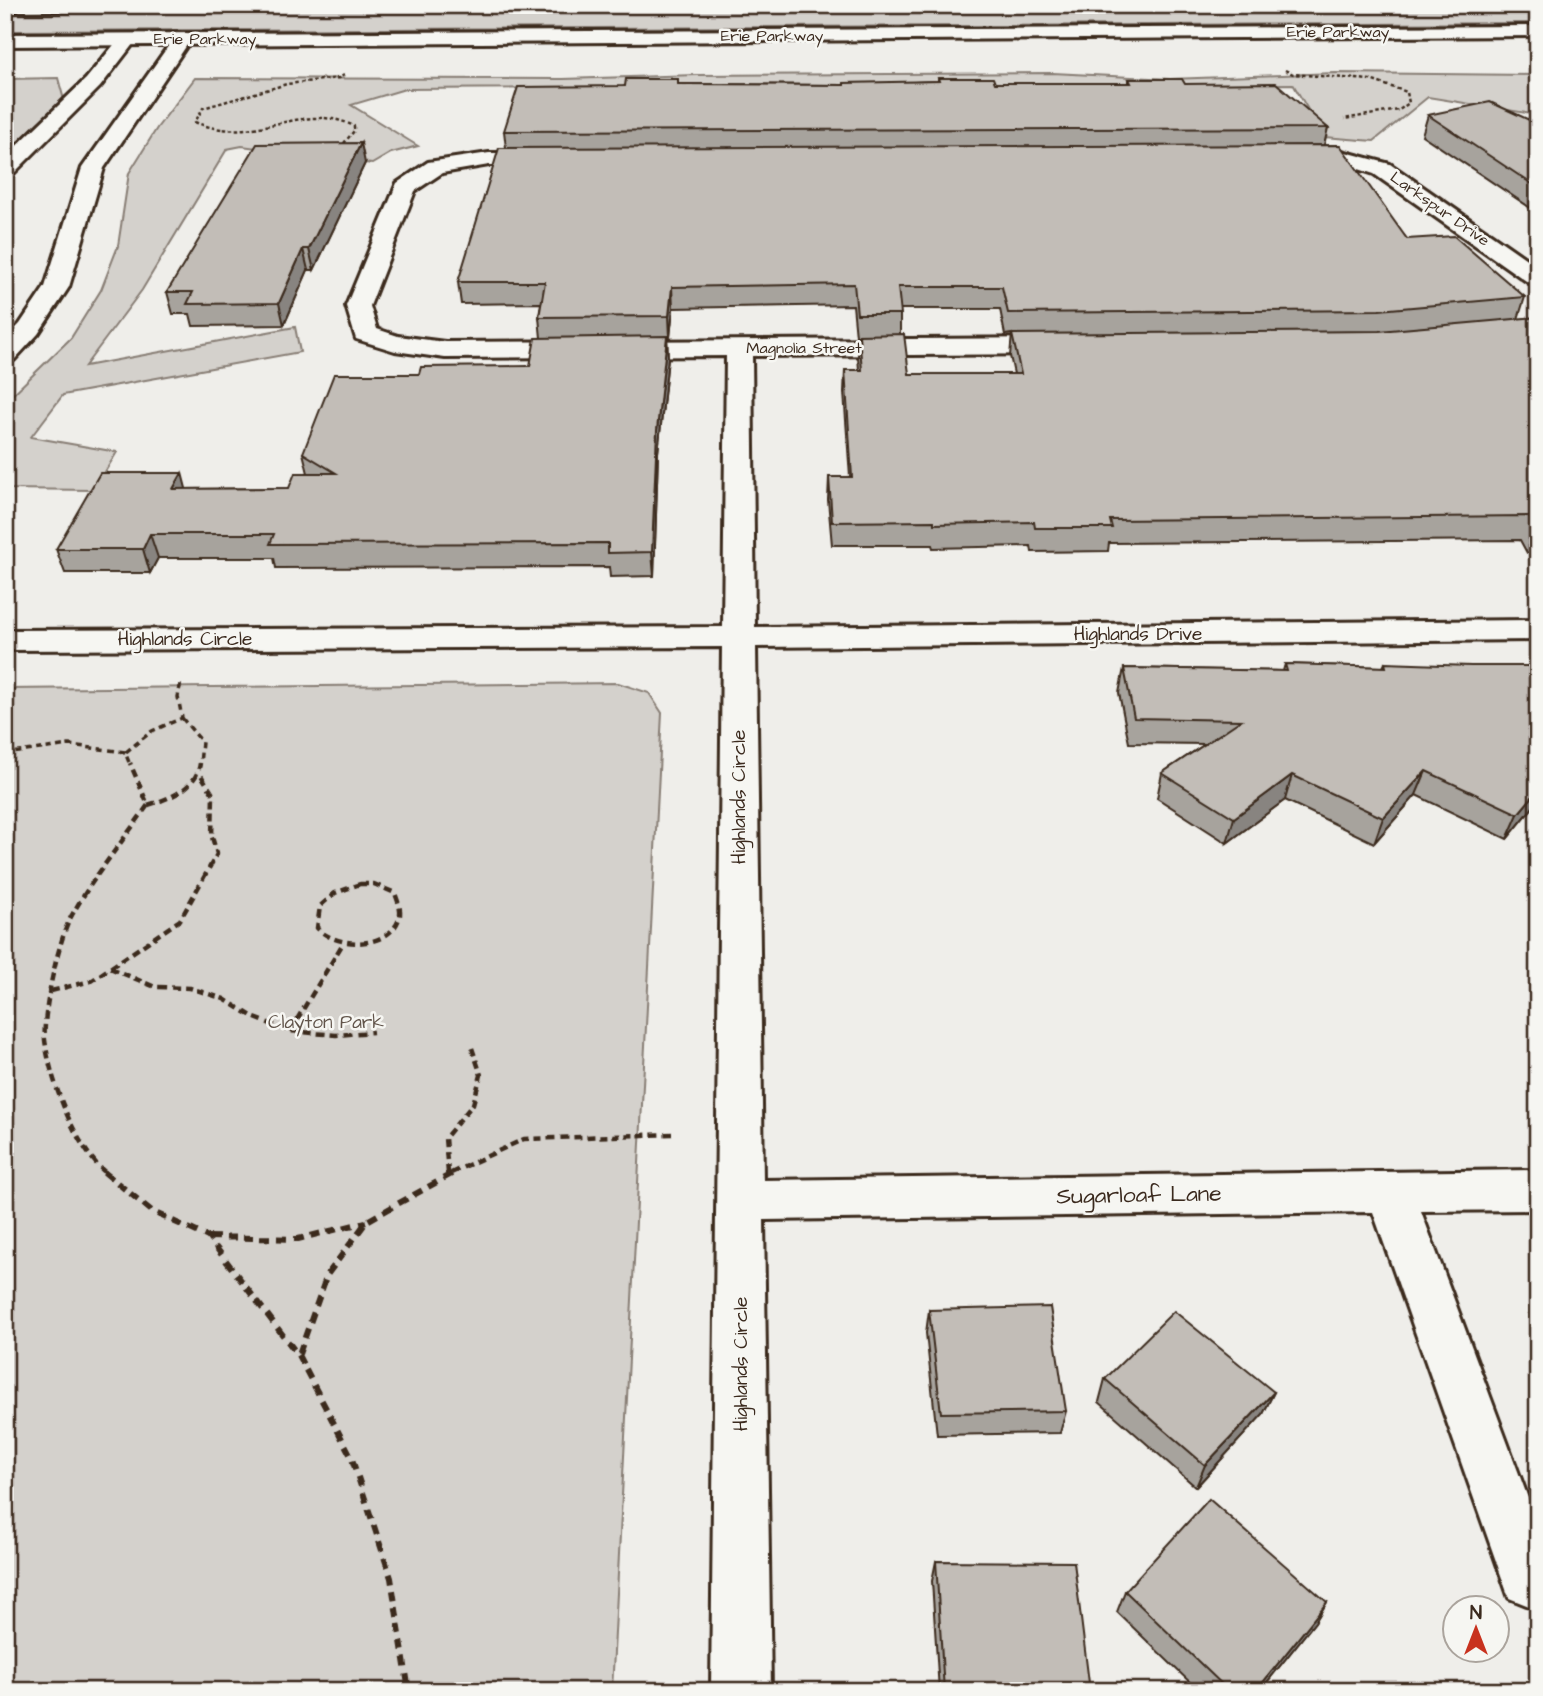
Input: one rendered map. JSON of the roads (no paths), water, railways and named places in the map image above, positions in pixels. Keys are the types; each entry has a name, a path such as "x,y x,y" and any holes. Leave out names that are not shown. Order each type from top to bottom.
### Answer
{"street":[{"path":"5,6 124,5"},
{"name":"Erie Parkway","path":"5,56 115,56 176,47 1538,31"},
{"path":"5,169 52,125 128,39"},
{"name":"Erie Parkway","path":"5,40 128,39 176,47 1538,48"},
{"path":"5,354 29,329 57,287 93,169 176,47"},
{"name":"Larkspur Drive","path":"1282,156 1338,156 1382,169 1538,278"},
{"name":"Magnolia Street","path":"572,159 489,159 436,167 405,188 358,306 365,334 395,343 445,350 1093,345"},
{"path":"739,349 739,637"},
{"name":"Highlands Drive","path":"739,637 1538,630"},
{"name":"Highlands Circle","path":"5,639 739,637 741,1691"},
{"name":"Sugarloaf Lane","path":"741,1200 1538,1189"},
{"path":"1390,1192 1529,1578"}],"park label":[{"name":"Clayton Park","path":"326,1022"}]}
